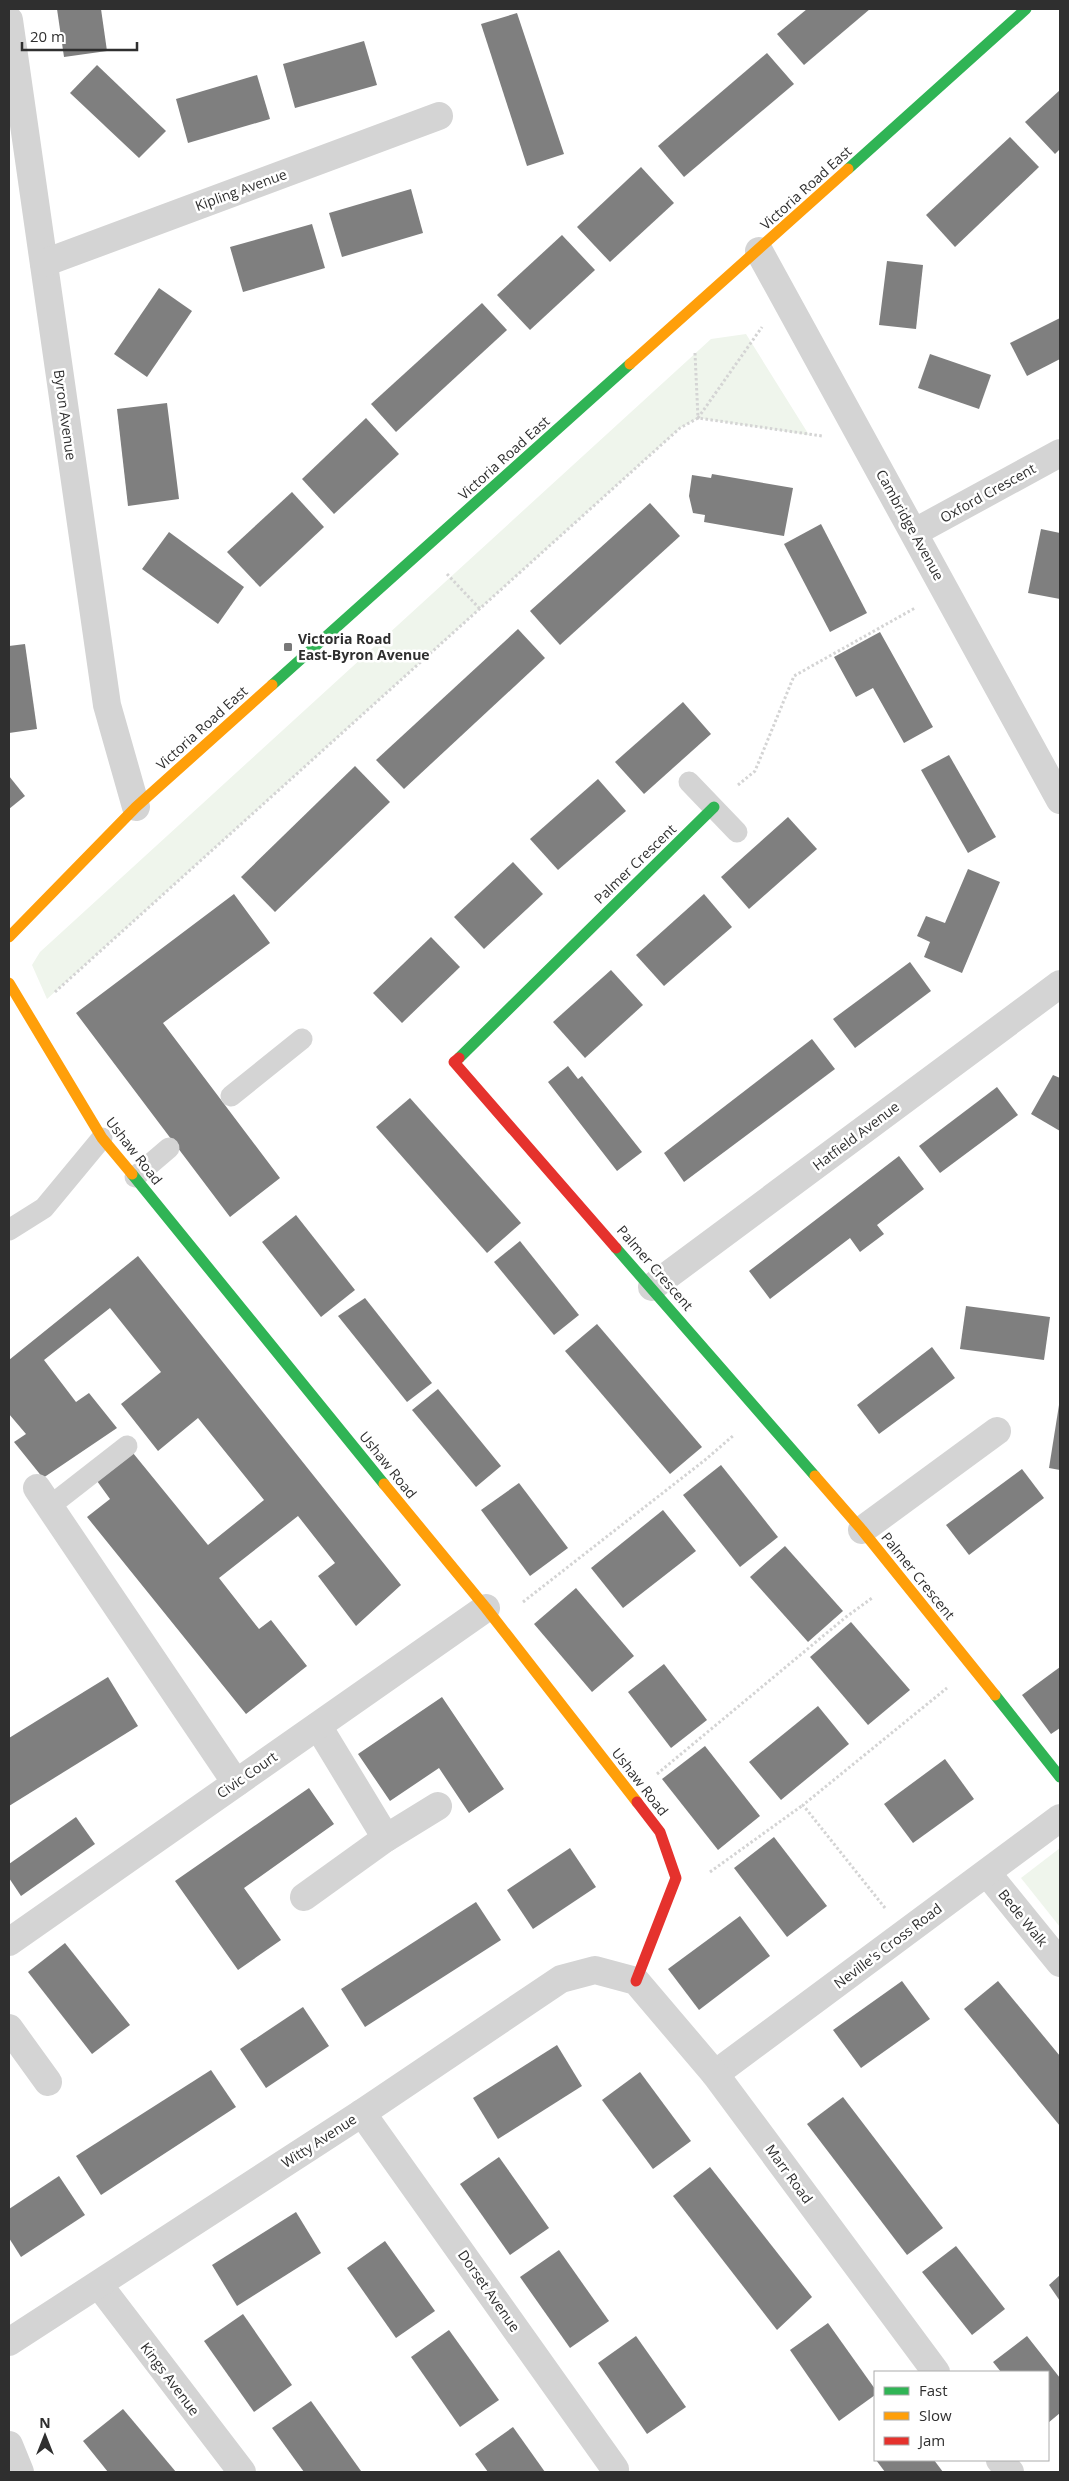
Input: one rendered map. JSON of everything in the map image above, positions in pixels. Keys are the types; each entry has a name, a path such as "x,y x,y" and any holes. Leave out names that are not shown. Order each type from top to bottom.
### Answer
{"street":[{"name":"Victoria Road East","path":"9,937 136,807 693,310 1026,9"},
{"name":"Byron Avenue","path":"9,20 107,705 136,807"},
{"name":"Kipling Avenue","path":"44,263 439,116"},
{"name":"Cambridge Avenue","path":"759,250 1060,800"},
{"name":"Oxford Crescent","path":"915,532 1060,452"},
{"name":"Palmer Crescent","path":"714,807 454,1062 862,1530 1060,1777"},
{"name":"Ushaw Road","path":"9,983 102,1138 491,1615 660,1832 676,1878"},
{"name":"Hatfield Avenue","path":"652,1287 1060,984"},
{"path":"862,1530 997,1431"},
{"path":"43,1497 236,1783"},
{"name":"Civic Court","path":"9,1942 318,1726 491,1615"},
{"path":"318,1726 386,1838"},
{"path":"304,1897 386,1838 438,1806"},
{"name":"Neville's Cross Road","path":"716,2074 1060,1818"},
{"name":"Bede Walk","path":"987,1873 1060,1963"},
{"path":"636,1981 676,1878"},
{"name":"Witty Avenue","path":"9,2342 362,2113 561,1979 595,1970 636,1981"},
{"name":"Marr Road","path":"636,1981 716,2074 935,2371"},
{"path":"9,2028 48,2082"},
{"name":"Dorset Avenue","path":"362,2113 615,2469"},
{"name":"Kings Avenue","path":"99,2285 242,2472"},
{"path":"9,2445 20,2472"},
{"path":"1001,2461 1010,2472"}],"lane":[{"path":"688,782 737,832"},
{"path":"231,1096 302,1039"},
{"path":"9,1230 44,1208 102,1138"},
{"path":"135,1177 169,1148"},
{"path":"43,1497 127,1446"}],"path":[{"path":"28,1015 680,428 698,418 784,296"},
{"path":"693,310 698,418"},
{"path":"698,418 809,435 863,438"},
{"path":"424,550 480,609"},
{"path":"714,807 754,771 794,676 946,591"},
{"path":"491,1615 732,1436"},
{"path":"631,1795 846,1617 870,1600"},
{"path":"676,1878 703,1877 803,1805 946,1688"},
{"path":"803,1805 882,1904"}],"shaded area":[{"path":"746,334 809,435 698,418 680,428 47,999 32,965 40,952 711,339"},
{"path":"1060,1848 1060,1927 1021,1878"}],"building":[{"path":"57,9 101,9 107,51 64,57"},
{"path":"807,9 870,9 804,65 777,34"},
{"path":"517,13 564,154 527,166 481,24"},
{"path":"364,41 377,85 295,108 283,64"},
{"path":"767,53 794,84 684,177 658,146"},
{"path":"97,65 166,131 139,158 70,93"},
{"path":"257,75 270,119 188,143 176,99"},
{"path":"1060,90 1060,149 1055,154 1025,122"},
{"path":"1010,137 1039,167 955,247 926,215"},
{"path":"641,167 674,203 610,262 577,227"},
{"path":"411,189 423,233 342,257 329,213"},
{"path":"312,224 325,268 243,292 230,247"},
{"path":"562,235 595,270 530,330 497,295"},
{"path":"887,261 923,265 916,329 879,325"},
{"path":"159,288 192,311 147,377 114,354"},
{"path":"482,303 507,330 396,432 371,404"},
{"path":"1060,318 1060,359 1027,376 1010,343"},
{"path":"930,354 991,375 979,409 918,388"},
{"path":"167,403 179,499 128,506 117,409"},
{"path":"366,418 399,454 334,514 302,479"},
{"path":"712,474 793,488 784,536 704,522 705,515 693,513 689,496 692,475 711,478"},
{"path":"292,492 324,527 260,587 227,552"},
{"path":"650,503 680,536 560,645 530,611"},
{"path":"821,524 867,613 830,632 784,544"},
{"path":"1041,529 1060,533 1060,599 1028,593"},
{"path":"169,532 244,587 218,624 142,569"},
{"path":"518,629 545,658 404,789 376,760"},
{"path":"880,632 933,727 904,743 873,688 856,697 834,657"},
{"path":"25,644 37,729 9,733 9,646"},
{"path":"683,702 711,734 644,794 615,762"},
{"path":"949,755 996,837 968,853 921,770"},
{"path":"355,766 390,802 275,912 241,877"},
{"path":"9,776 25,796 9,809"},
{"path":"598,779 626,811 558,870 530,839"},
{"path":"788,817 817,849 749,909 721,877"},
{"path":"513,862 543,894 484,949 454,917"},
{"path":"968,869 1000,882 962,973 924,957 930,942 917,936 926,916 945,923"},
{"path":"234,894 270,943 163,1023 280,1178 230,1217 76,1013"},
{"path":"704,894 732,927 664,986 636,955"},
{"path":"431,937 460,967 402,1023 373,993"},
{"path":"910,962 931,991 855,1048 833,1019"},
{"path":"611,970 643,1005 585,1058 553,1022"},
{"path":"812,1039 835,1069 684,1182 664,1153"},
{"path":"568,1066 578,1079 582,1076 642,1152 617,1171 548,1082"},
{"path":"1053,1075 1060,1078 1060,1131 1031,1114"},
{"path":"997,1087 1018,1115 940,1173 919,1146"},
{"path":"410,1098 521,1223 487,1253 376,1127"},
{"path":"899,1156 924,1189 877,1225 884,1234 860,1252 850,1238 770,1299 749,1271"},
{"path":"296,1215 355,1290 321,1317 262,1242"},
{"path":"520,1241 579,1315 554,1335 494,1262"},
{"path":"138,1256 401,1585 356,1626 318,1576 335,1563 298,1516 219,1578 259,1629 271,1620 307,1666 246,1714 87,1517 110,1499 97,1481 133,1453 208,1545 264,1500 198,1418 158,1451 121,1404 161,1372 110,1308 44,1360 76,1402 89,1393 117,1428 43,1478 14,1442 26,1434 9,1414 9,1360"},
{"path":"365,1298 432,1383 407,1402 338,1316"},
{"path":"966,1306 1050,1317 1044,1360 960,1349"},
{"path":"597,1324 702,1447 670,1474 565,1351"},
{"path":"932,1347 955,1378 879,1434 857,1405"},
{"path":"438,1389 501,1466 476,1487 412,1410"},
{"path":"1060,1405 1060,1470 1049,1468"},
{"path":"721,1465 778,1537 740,1567 683,1495"},
{"path":"1022,1469 1044,1498 969,1555 946,1525"},
{"path":"519,1483 568,1548 530,1576 481,1510"},
{"path":"663,1510 696,1551 623,1608 591,1568"},
{"path":"785,1546 843,1611 808,1642 750,1577"},
{"path":"576,1588 634,1656 592,1692 534,1624"},
{"path":"851,1622 910,1690 868,1725 810,1657"},
{"path":"664,1664 707,1720 671,1748 628,1692"},
{"path":"1060,1667 1060,1728 1051,1734 1022,1695"},
{"path":"108,1677 138,1726 9,1806 9,1738"},
{"path":"442,1697 504,1789 469,1813 439,1768 390,1801 358,1754"},
{"path":"818,1706 849,1744 781,1800 749,1762"},
{"path":"705,1746 760,1816 718,1850 662,1779"},
{"path":"945,1759 974,1799 913,1843 884,1804"},
{"path":"309,1788 334,1824 244,1888 281,1940 238,1970 175,1881"},
{"path":"76,1817 95,1844 21,1896 9,1878 9,1864"},
{"path":"774,1837 827,1906 787,1937 734,1868"},
{"path":"570,1848 596,1887 533,1929 507,1890"},
{"path":"476,1902 501,1940 365,2027 341,1989"},
{"path":"740,1916 770,1956 699,2010 668,1969"},
{"path":"65,1943 130,2025 92,2054 28,1972"},
{"path":"902,1981 930,2019 861,2068 833,2030"},
{"path":"998,1981 1060,2056 1060,2126 964,2009"},
{"path":"303,2007 329,2046 266,2088 240,2049"},
{"path":"557,2045 582,2086 498,2139 473,2098"},
{"path":"211,2070 236,2107 101,2195 76,2156"},
{"path":"640,2072 691,2141 653,2169 602,2100"},
{"path":"843,2097 943,2228 907,2255 807,2124"},
{"path":"499,2157 549,2228 510,2255 460,2184"},
{"path":"710,2167 812,2297 777,2330 673,2196"},
{"path":"59,2176 85,2215 21,2257 9,2238 9,2209"},
{"path":"296,2212 321,2253 237,2306 212,2265"},
{"path":"385,2241 435,2311 396,2338 347,2268"},
{"path":"956,2246 1005,2309 972,2335 922,2272"},
{"path":"559,2250 609,2321 570,2348 520,2277"},
{"path":"1060,2275 1060,2301 1049,2285"},
{"path":"243,2314 292,2385 254,2412 204,2341"},
{"path":"828,2323 874,2388 874,2396 839,2421 790,2350"},
{"path":"449,2330 499,2400 460,2427 411,2357"},
{"path":"636,2336 686,2407 647,2434 598,2363"},
{"path":"1027,2336 1060,2378 1060,2413 1049,2422 1049,2371 1000,2371 993,2362"},
{"path":"311,2401 360,2472 304,2472 272,2428"},
{"path":"123,2409 176,2472 108,2472 83,2441"},
{"path":"513,2427 545,2472 488,2472 475,2454"},
{"path":"877,2461 935,2461 943,2472 885,2472"}],"traffic: fast":[{"path":"848,169 1026,9"},
{"path":"272,685 630,364"},
{"path":"459,1058 714,807"},
{"path":"132,1174 384,1484"},
{"path":"616,1248 815,1476"},
{"path":"995,1695 1060,1777"}],"traffic: slow":[{"path":"630,364 848,169"},
{"path":"9,937 136,807 272,685"},
{"path":"9,983 102,1138 132,1174"},
{"path":"815,1476 862,1530 995,1695"},
{"path":"384,1484 486,1608 637,1802"}],"traffic: jam":[{"path":"459,1058 454,1062 616,1248"},
{"path":"636,1981 676,1878 660,1832 637,1802"}],"place":[{"name":"Victoria Road East-Byron Avenue","path":"288,647"}]}
